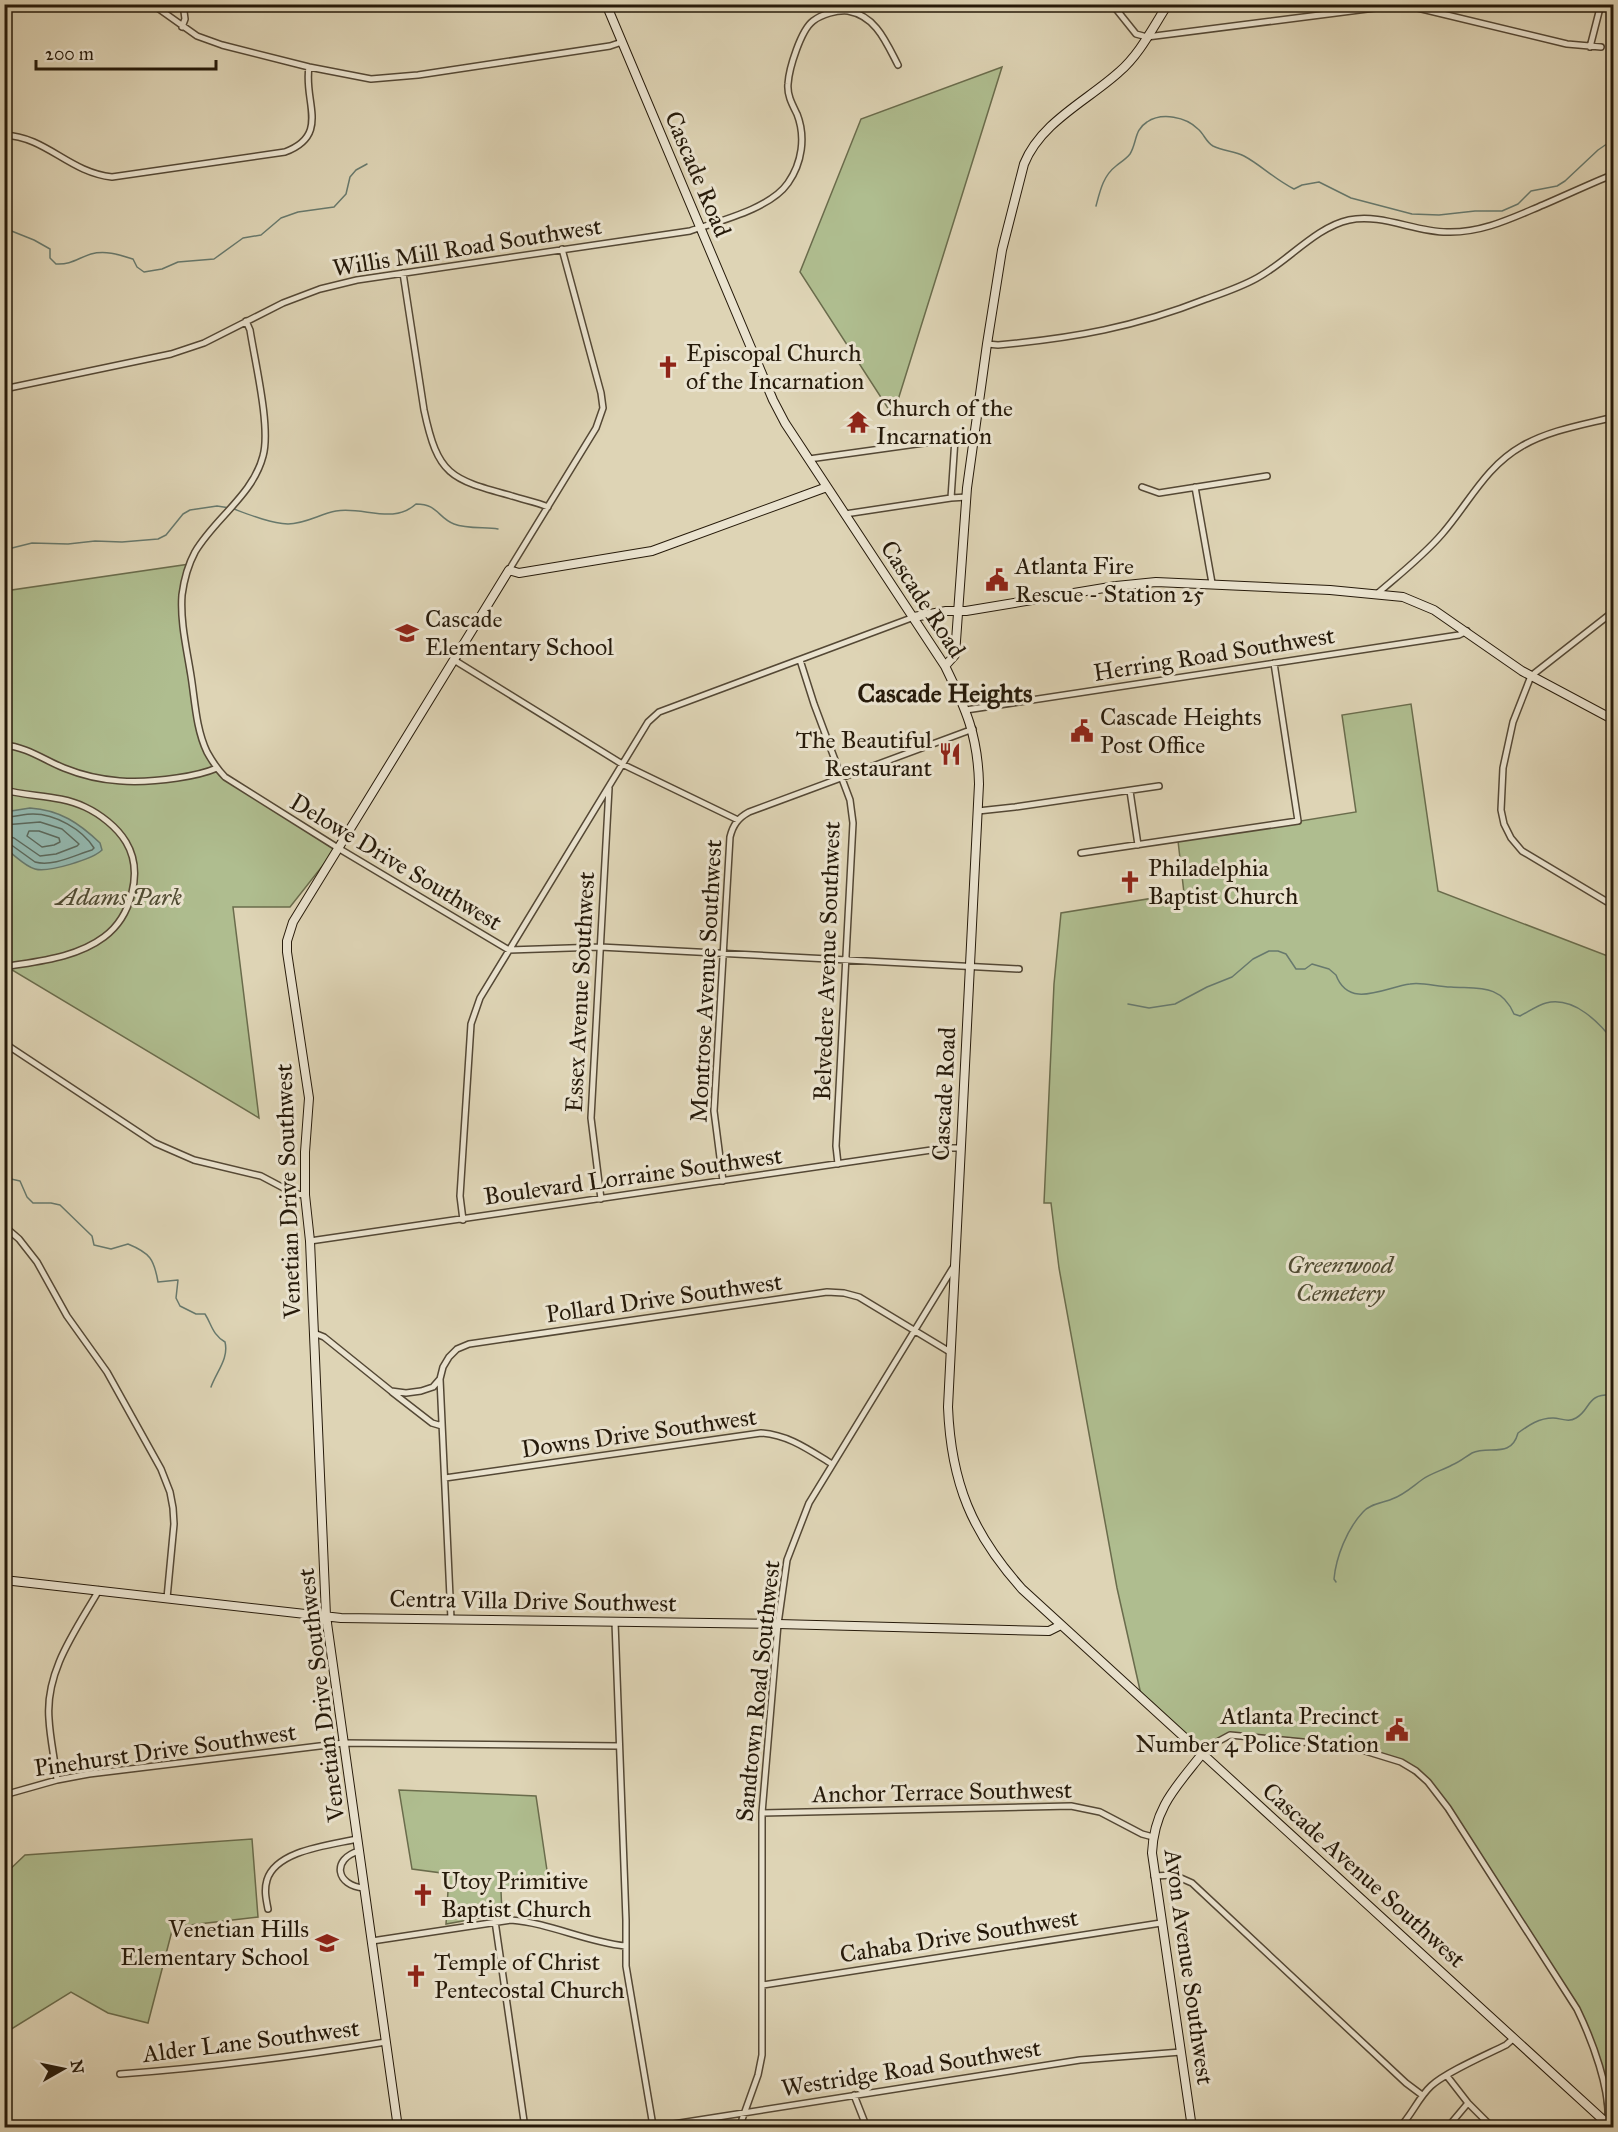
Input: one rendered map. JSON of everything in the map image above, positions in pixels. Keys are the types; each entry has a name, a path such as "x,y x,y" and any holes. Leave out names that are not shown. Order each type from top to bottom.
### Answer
{"street":[{"path":"152,4 197,36 222,45 357,78 384,79 610,46 622,42"},
{"path":"183,4 185,19 183,27"},
{"name":"Cascade Road","path":"606,4 773,400 826,487 945,666 973,729 979,767 978,811 951,1341"},
{"path":"1112,4 1136,34 1147,37 1376,8 1382,4"},
{"path":"945,666 955,655 967,497 1002,250 1030,151 1045,131 1121,71 1168,4"},
{"path":"1401,4 1567,44 1601,47"},
{"path":"1590,47 1601,4"},
{"name":"Willis Mill Road Southwest","path":"4,390 171,354 204,343 283,303 357,280 690,231 735,215 776,197 796,168 802,134 788,94 788,85 799,43 812,22 843,10 865,16 876,27 898,65"},
{"path":"4,135 40,144 85,171 112,177 285,152 302,143 312,127 313,113 307,76 309,67"},
{"path":"987,344 998,345 1081,336 1129,326 1172,312 1257,278 1326,229 1348,220 1373,219 1432,231 1465,232 1508,220 1614,174"},
{"path":"562,249 601,393 603,408 596,428 509,570 519,573 652,551 826,487"},
{"path":"403,273 424,410 439,459 452,474 468,484 548,507"},
{"path":"4,745 25,749 80,774 114,782 155,782 204,774 217,768 206,751 199,728 183,627 182,596 186,573 196,551 251,483 264,455 265,427 250,330 246,321"},
{"path":"1378,593 1428,550 1485,476 1508,455 1551,432 1614,417"},
{"path":"808,459 975,436"},
{"path":"951,498 955,439"},
{"path":"1142,487 1158,493 1267,476"},
{"path":"1195,488 1212,583"},
{"path":"844,514 967,497"},
{"name":"Venetian Drive Southwest","path":"398,2127 326,1616 314,1333 305,1195 309,1098 287,940 293,922 509,570"},
{"path":"463,1220 460,1196 471,1024 480,998 648,722 659,712 914,617 1156,582 1378,593 1403,597 1418,602 1467,631 1531,676 1614,720"},
{"path":"1614,611 1531,676 1513,722 1500,791 1504,824 1511,838 1522,851 1614,906"},
{"name":"Herring Road Southwest","path":"966,710 1459,635 1467,631"},
{"path":"454,660 622,764 738,820 749,812 973,729"},
{"name":"Belvedere Avenue Southwest","path":"800,660 850,800 853,823 836,1146 838,1164"},
{"path":"1081,853 1298,821 1274,663"},
{"name":"Delowe Drive Southwest","path":"217,768 234,784 509,950 600,947 1018,969"},
{"name":"Essex Avenue Southwest","path":"601,1199 591,1118 609,786"},
{"path":"978,811 1159,786"},
{"path":"4,790 68,801 96,813 126,842 132,860 134,878 128,907 119,923 104,937 68,954 4,967"},
{"path":"1130,791 1138,845"},
{"name":"Montrose Avenue Southwest","path":"723,1181 714,1112 730,837 732,828 738,820"},
{"path":"4,1043 155,1143 194,1160 261,1176 295,1194 305,1195"},
{"name":"Boulevard Lorraine Southwest","path":"309,1241 945,1148 961,1148"},
{"path":"4,1226 19,1239 37,1262 66,1316 107,1372 161,1469 170,1492 174,1524 167,1598"},
{"name":"Sandtown Road Southwest","path":"740,2127 758,2075 762,2055 762,1813 783,1580 793,1540 808,1503 955,1264"},
{"name":"Pollard Drive Southwest","path":"440,1379 442,1367 449,1357 457,1349 469,1344 827,1292 859,1297 951,1352"},
{"path":"314,1333 324,1337 432,1423 442,1426"},
{"name":"Cascade Avenue Southwest","path":"951,1341 948,1407 949,1437 955,1471 966,1505 982,1537 1002,1566 1022,1589 1061,1625 1610,2126"},
{"path":"391,1391 421,1392 433,1387 440,1379"},
{"path":"440,1379 451,1619"},
{"name":"Downs Drive Southwest","path":"445,1478 761,1433 788,1437 832,1464"},
{"name":"Centra Villa Drive Southwest","path":"4,1580 326,1616 1049,1631 1061,1625"},
{"path":"57,1780 49,1718 53,1683 65,1649 99,1590"},
{"path":"615,1622 626,1966 651,2127"},
{"path":"1202,1754 1208,1747 1230,1735 1333,1745 1389,1757 1416,1771 1428,1782 1448,1808 1577,2009 1591,2042 1607,2099 1610,2126"},
{"name":"Pinehurst Drive Southwest","path":"4,1795 57,1780 344,1743 619,1746"},
{"name":"Avon Avenue Southwest","path":"1192,2127 1154,1876 1153,1837 1157,1819 1165,1801 1202,1754"},
{"name":"Anchor Terrace Southwest","path":"762,1813 1071,1806 1100,1812 1142,1834 1153,1837"},
{"path":"268,1909 265,1891 267,1879 284,1859 298,1853 357,1839"},
{"path":"359,1851 347,1856 340,1868 341,1875 347,1883 364,1888"},
{"path":"1154,1876 1174,1875 1192,1883 1397,2075 1422,2095"},
{"path":"372,1941 511,1920 527,1921 608,1944 625,1946"},
{"path":"495,1922 525,2127"},
{"name":"Cahaba Drive Southwest","path":"763,1985 1161,1923"},
{"path":"1399,2127 1432,2084 1506,2045 1514,2038"},
{"name":"Alder Lane Southwest","path":"120,2074 278,2057 386,2042"},
{"name":"Westridge Road Southwest","path":"651,2127 1080,2060 1181,2052"},
{"path":"1448,2076 1468,2103 1494,2127"},
{"path":"854,2095 867,2127"},
{"path":"1447,2127 1468,2103"}],"green space":[{"path":"1002,67 893,416 800,272 861,119"},
{"name":"Adams Park","path":"190,564 180,590 187,670 205,747 216,771 335,850 290,907 233,907 259,1118 9,968 5,969 5,591"},
{"name":"Greenwood Cemetery","path":"1411,704 1438,891 1613,958 1613,2127 1605,2119 1600,2072 1587,2027 1433,1790 1399,1761 1357,1744 1230,1735 1202,1754 1142,1699 1117,1588 1059,1268 1051,1203 1044,1203 1054,984 1061,913 1184,893 1178,841 1356,812 1342,715"},
{"path":"399,1790 536,1796 549,1884 501,1891 502,1914 446,1924 449,1874 412,1869"},
{"path":"252,1839 258,1917 173,1927 148,2023 108,2013 71,1992 5,2033 5,1874 25,1855"}],"water":[{"path":"30,808 41,809 68,819 100,843 102,850 90,857 50,869 35,869 27,865 4,848 5,812"}],"waterway":[{"path":"1096,206 1105,179 1130,154 1140,129 1147,122 1160,117 1174,117 1187,121 1198,129 1213,146 1244,156 1294,189 1319,182 1351,198 1412,214 1439,215 1502,211 1518,204 1531,191 1557,186 1565,181 1598,150 1614,139"},
{"path":"4,228 50,249 50,258 56,264 70,262 91,254 107,253 133,259 137,267 144,272 162,269 178,262 214,259 243,238 261,235 281,218 298,212 334,207 346,194 350,177 356,170 367,164"},
{"path":"234,509 288,524 336,511 398,513 416,504 429,506 459,526 498,529"},
{"path":"4,550 32,543 68,544 158,539 166,535 183,514 190,510 217,506 230,508"},
{"path":"1128,1004 1149,1008 1175,1004 1232,977 1253,959 1269,951 1278,951 1286,954 1296,969 1305,969 1312,964 1329,969 1336,975 1342,986 1350,992 1359,994 1415,984 1488,990 1503,997 1514,1014 1520,1016 1546,1003 1566,1003 1594,1019 1614,1042"},
{"path":"4,1182 11,1179 20,1181 27,1197 33,1203 60,1205 92,1236 94,1245 111,1249 128,1244 141,1250 153,1262 158,1282 178,1280 176,1298 180,1306 196,1314 205,1314 215,1333 225,1342 224,1359 211,1387"},
{"path":"1336,1582 1335,1571 1343,1544 1357,1519 1366,1509 1400,1495 1426,1477 1472,1453 1505,1449 1515,1441 1518,1433 1534,1422 1548,1418 1573,1419 1598,1396 1614,1395"}],"place":[{"name":"Episcopal Church of the Incarnation","path":"668,367"},
{"name":"Church of the Incarnation","path":"858,422"},
{"name":"Atlanta Fire Rescue - Station 25","path":"997,580"},
{"name":"Cascade Elementary School","path":"407,633"},
{"name":"Cascade Heights Post Office","path":"1082,731"},
{"name":"The Beautiful Restaurant","path":"950,754"},
{"name":"Philadelphia Baptist Church","path":"1130,882"},
{"name":"Atlanta Precinct Number 4 Police Station","path":"1397,1730"},
{"name":"Utoy Primitive Baptist Church","path":"423,1895"},
{"name":"Venetian Hills Elementary School","path":"327,1943"},
{"name":"Temple of Christ Pentecostal Church","path":"416,1976"}],"district":[{"name":"Cascade Heights","path":"945,693"}]}
